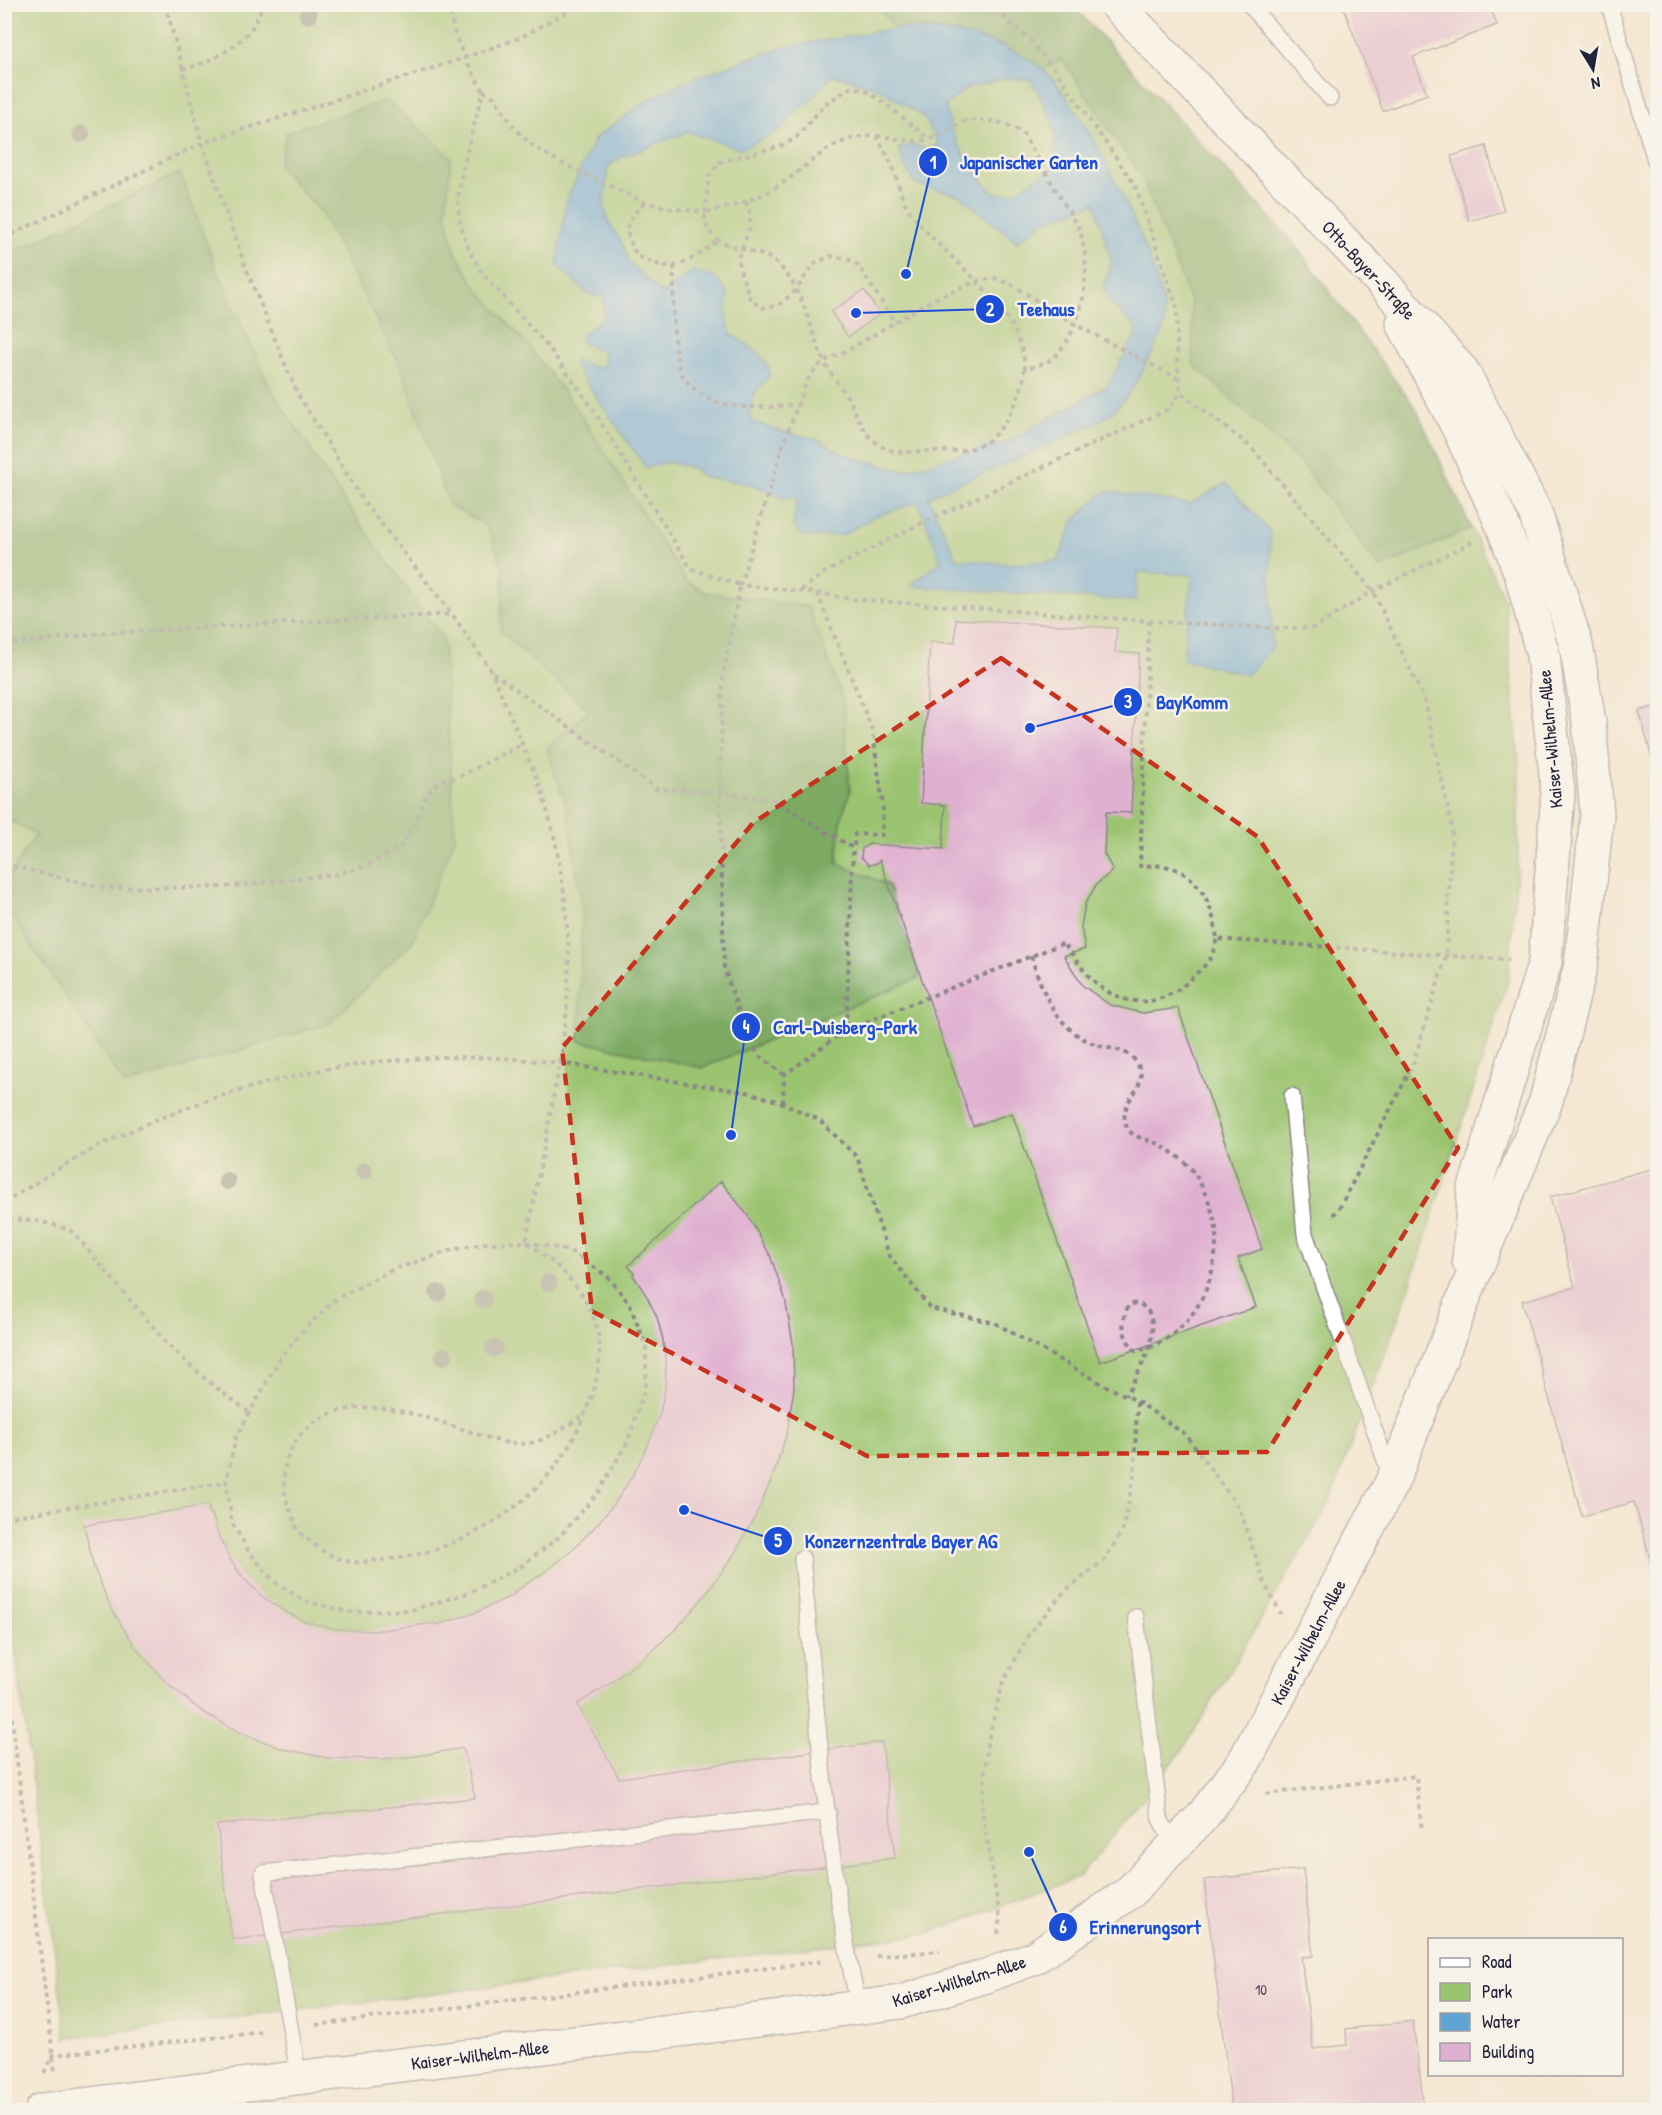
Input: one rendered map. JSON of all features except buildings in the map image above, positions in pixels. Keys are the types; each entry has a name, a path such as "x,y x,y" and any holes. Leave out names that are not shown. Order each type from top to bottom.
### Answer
{"street":[{"name":"Otto-Bayer-Straße","path":"1116,4 1383,283 1463,372 1535,512 1557,578"},
{"name":"Kaiser-Wilhelm-Allee","path":"1383,283 1459,429 1503,526 1521,574 1543,655 1558,793 1545,962 1474,1191 1467,1290"},
{"name":"Kaiser-Wilhelm-Allee","path":"67,2109 901,2002 986,1976 1034,1958 1129,1893 1202,1817 1244,1762 1393,1480 1467,1290 1546,1101 1581,965 1597,815 1589,722 1576,645 1557,578"}],"lane":[{"path":"1250,4 1330,98"},
{"path":"1609,4 1658,170"},
{"path":"1292,1096 1305,1234 1393,1480"},
{"path":"802,1558 828,1812 848,1958 859,2008"},
{"path":"1136,1617 1160,1819 1174,1845"},
{"path":"299,2078 263,1874 828,1812"}],"path":[{"path":"164,4 202,143 244,263 296,391 364,502 452,614 492,672 542,791 556,844 565,899 569,954 567,1009 560,1063 526,1242"},
{"path":"183,69 203,65 230,48 252,26 263,4"},
{"path":"449,4 454,34 464,58 483,91 494,97 513,126 530,144 563,164 613,188 644,202 669,208 705,212 746,201 778,186 834,145 859,136 929,140 966,121 985,120 1002,123 1022,132 1079,229 1085,250 1083,298 1076,325 1057,355 1039,366 1025,369"},
{"path":"4,238 202,143 519,38 582,4"},
{"path":"801,591 824,573 922,523 1169,409 1180,392 1177,307 1135,185 1049,63 1030,40 989,4"},
{"path":"878,136 893,167 898,190 912,214 977,281 1007,317 1024,354 1024,384 1012,412 988,440 978,447 957,451 903,453 890,451 877,443 862,427 850,401 824,362 802,304 787,274 772,260 718,239 705,222 705,212 709,176 720,162 781,146 795,138 825,104 850,88 863,89 882,101 929,140"},
{"path":"483,91 464,163 458,198 459,216 472,256 483,274 549,348 591,406 691,569 740,585 817,592 851,599 1149,621 1314,628 1373,591 1503,526"},
{"path":"746,201 750,215 750,227 738,258 751,301 766,309 782,303 795,291 815,262 831,256 848,259 858,265 894,321"},
{"path":"644,202 628,221 626,233 637,256 652,262 674,266 707,249 718,239"},
{"path":"674,266 677,353 681,371 691,386 725,405 752,407 798,405"},
{"path":"784,1076 760,1056 748,1040 724,968 720,792 723,675 740,585 789,426 807,381 824,362 932,300 977,281 994,278 1011,284 1076,325 1179,379"},
{"path":"1180,392 1251,447 1373,591 1425,701 1452,828 1446,956 1412,1067 1338,1211 1305,1234"},
{"path":"817,592 872,729 883,806 882,835 855,834 846,1030"},
{"path":"4,645 105,633 452,614"},
{"path":"784,1076 846,1030 1064,943 1087,974 1110,993 1134,1002 1156,1001 1176,990 1192,978 1211,958 1217,939 1215,918 1206,898 1195,882 1182,872 1165,866 1140,866 1149,621"},
{"path":"492,672 657,789 720,792 774,800 853,848"},
{"path":"4,864 104,888 224,887 337,874 369,865 402,845 416,824 426,795 440,781 458,777 523,744"},
{"path":"1217,939 1545,962"},
{"path":"1031,957 1044,994 1070,1030 1092,1043 1131,1056 1139,1067 1142,1079 1137,1091 1128,1100 1124,1112 1126,1127 1138,1138 1158,1144 1177,1156 1194,1173 1207,1200 1216,1227 1215,1253 1210,1282 1196,1309 1181,1329 1159,1345 1149,1349 1136,1351 1129,1345 1125,1336 1123,1323 1125,1312 1130,1304 1137,1303 1146,1308 1152,1320 1149,1349 1126,1396"},
{"path":"4,1227 8,1219 4,1204 53,1172 104,1143 213,1098 269,1082 349,1066 443,1057 501,1058 560,1063 751,1093 783,1103 819,1120 856,1156 889,1255 930,1308 995,1323 1102,1384 1137,1401 1186,1435 1239,1508 1265,1584 1282,1615"},
{"path":"783,1103 784,1076"},
{"path":"8,1219 56,1224 73,1232 168,1345 209,1382 249,1412"},
{"path":"526,1242 558,1265 578,1290 592,1312 599,1340 600,1367 585,1414 569,1446 541,1484 511,1510 470,1534 433,1551 390,1559 352,1562 321,1552 299,1531 287,1503 284,1475 289,1454 302,1432 324,1417 349,1409 377,1408 409,1412 501,1442 529,1443 554,1434 585,1414"},
{"path":"526,1242 570,1251 607,1276 629,1304 646,1346 646,1384 628,1441 598,1493 560,1537 520,1567 469,1593 411,1610 349,1612 304,1600 273,1581 248,1550 232,1523 226,1482 236,1437 249,1412 282,1355 306,1327 337,1299 392,1270 452,1250 487,1243 526,1242"},
{"path":"4,1323 7,1344 4,1400"},
{"path":"997,1937 1000,1917 981,1810 987,1744 997,1703 1003,1682 1029,1634 1064,1592 1105,1559 1123,1529 1134,1475 1137,1401"},
{"path":"4,1518 226,1482"},
{"path":"4,1655 67,2109"},
{"path":"1215,1800 1416,1776 1422,1831"}],"highlighted area":[{"path":"1001,658 1258,837 1458,1148 1267,1452 867,1456 592,1311 562,1048 753,823"}],"green space":[{"path":"4,5 1072,5 1296,246 1416,409 1505,601 1519,763 1518,856 1508,981 1409,1289 1328,1506 1182,1751 1080,1876 925,1934 66,2038 4,1564"},
{"path":"875,5 1072,5 1296,246 1416,409 1471,528 1380,568 1301,463 1193,364 1191,303 1142,177 1062,59 1043,70 1001,45 949,31 896,28"},
{"path":"387,100 451,157 446,214 456,253 476,287 530,348 581,415 685,580 705,592 808,607 843,700 850,791 841,820 837,863 888,885 921,977 702,1068 579,1041 582,909 568,812 547,749 589,710 501,632 503,567 486,525 449,505 403,372 321,212 278,166 287,132"},
{"path":"180,173 216,268 271,389 344,501 443,639 455,838 412,942 330,1023 125,1085 5,906 5,883 36,834 5,818 5,256"}],"water":[{"path":"896,28 954,33 1008,49 1042,69 1058,86 1099,151 1139,232 1154,271 1163,304 1164,327 1140,376 1117,408 1106,417 928,497 957,559 1010,564 1058,561 1074,520 1105,491 1191,504 1226,483 1270,532 1272,648 1247,675 1183,659 1192,575 1138,572 1136,601 910,586 941,561 918,502 873,517 843,535 804,537 793,527 797,497 781,497 751,484 705,477 690,467 667,462 646,468 574,365 575,361 596,368 606,363 602,351 581,343 582,335 604,317 604,297 588,294 557,265 567,199 595,138 651,98 691,79 781,48","holes":["834,75 878,88 924,117 938,144 929,149 911,145 899,148 904,164 915,184 959,195 1017,242 1044,221 1095,203 1112,264 1103,287 1110,302 1136,327 1134,338 1107,386 1004,444 903,471 848,456 817,439 779,431 751,421 750,405 753,395 770,375 761,356 731,335 726,312 728,294 717,279 694,271 661,293 629,263 622,243 607,220 604,205 608,167 621,157 688,132 741,149 784,128 794,111 811,101 819,89","1007,78 1031,80 1049,112 1055,132 1055,155 1052,169 1013,193 995,194 970,165 963,153 952,129 946,105 967,88"]}],"place":[{"name":"Japanischer Garten","path":"906,274"},
{"name":"Teehaus","path":"856,313"},
{"name":"BayKomm","path":"1030,728"},
{"name":"Carl-Duisberg-Park","path":"731,1135"},
{"name":"Konzernzentrale Bayer AG","path":"684,1510"},
{"name":"Erinnerungsort","path":"1029,1852"}]}
